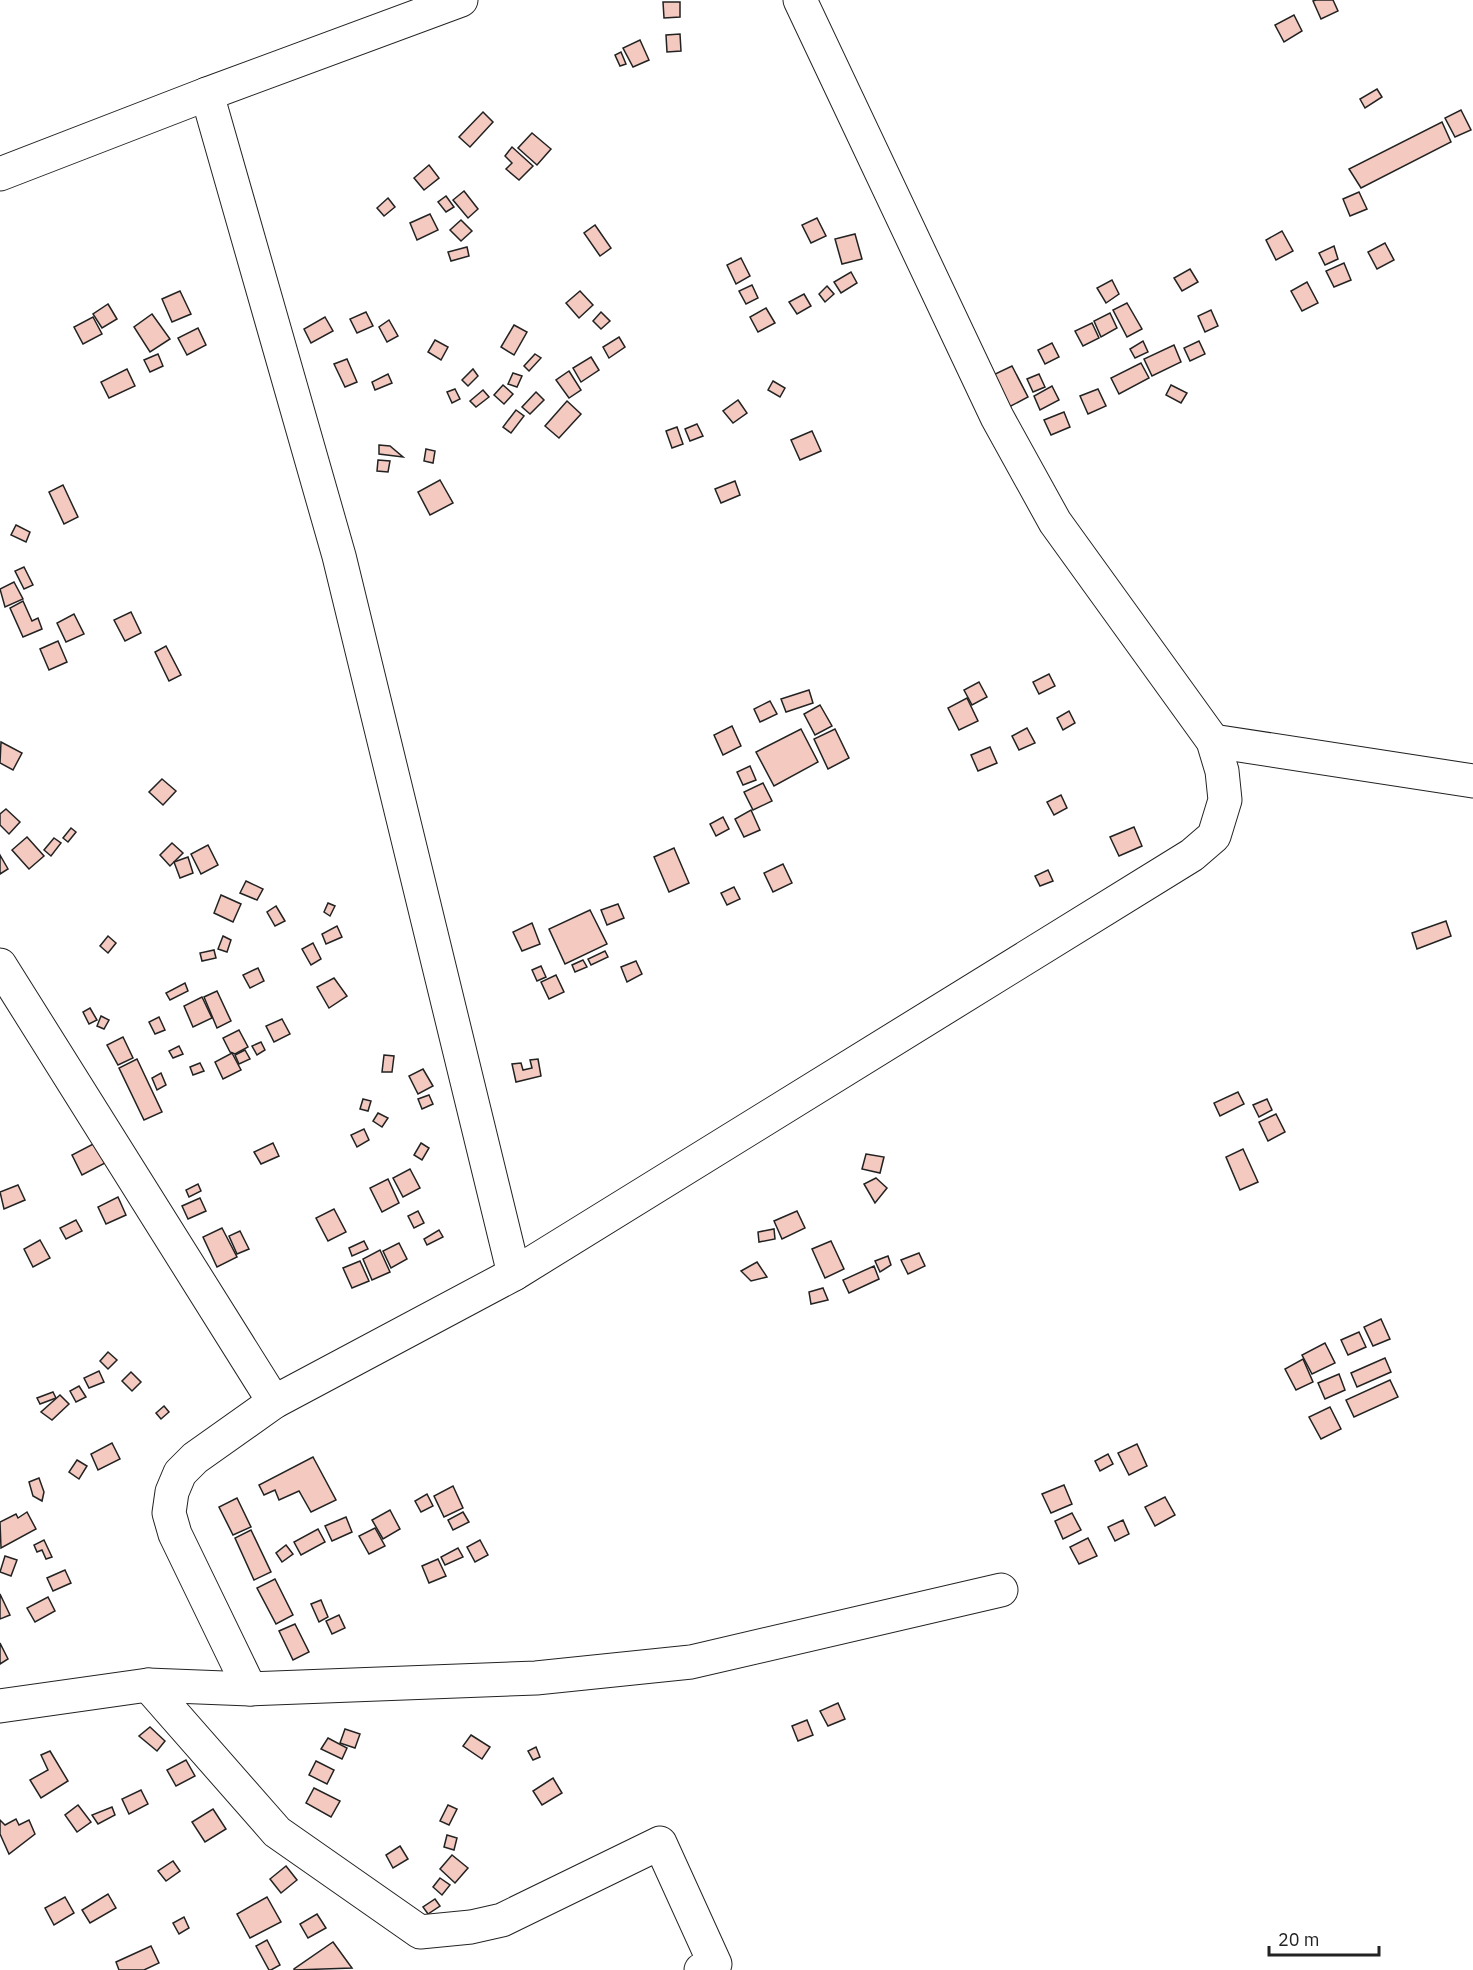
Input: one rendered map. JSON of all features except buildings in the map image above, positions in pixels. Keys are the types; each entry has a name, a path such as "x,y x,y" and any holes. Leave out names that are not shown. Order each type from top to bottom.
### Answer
{"street":[{"path":"0,174 461,0"},
{"path":"249,1689 175,1534 169,1513 172,1492 180,1473 195,1458 274,1402 514,1274 1192,855 1214,836 1224,800 1222,771 1212,741 1055,522 997,417 800,0"},
{"path":"207,94 339,556 514,1274"},
{"path":"1212,741 1473,781"},
{"path":"0,965 274,1402"},
{"path":"0,1706 148,1685 249,1689 536,1678 691,1662 1001,1590"},
{"path":"148,1685 278,1832 420,1932 471,1928 502,1920 660,1843 715,1964 701,1970"}]}
